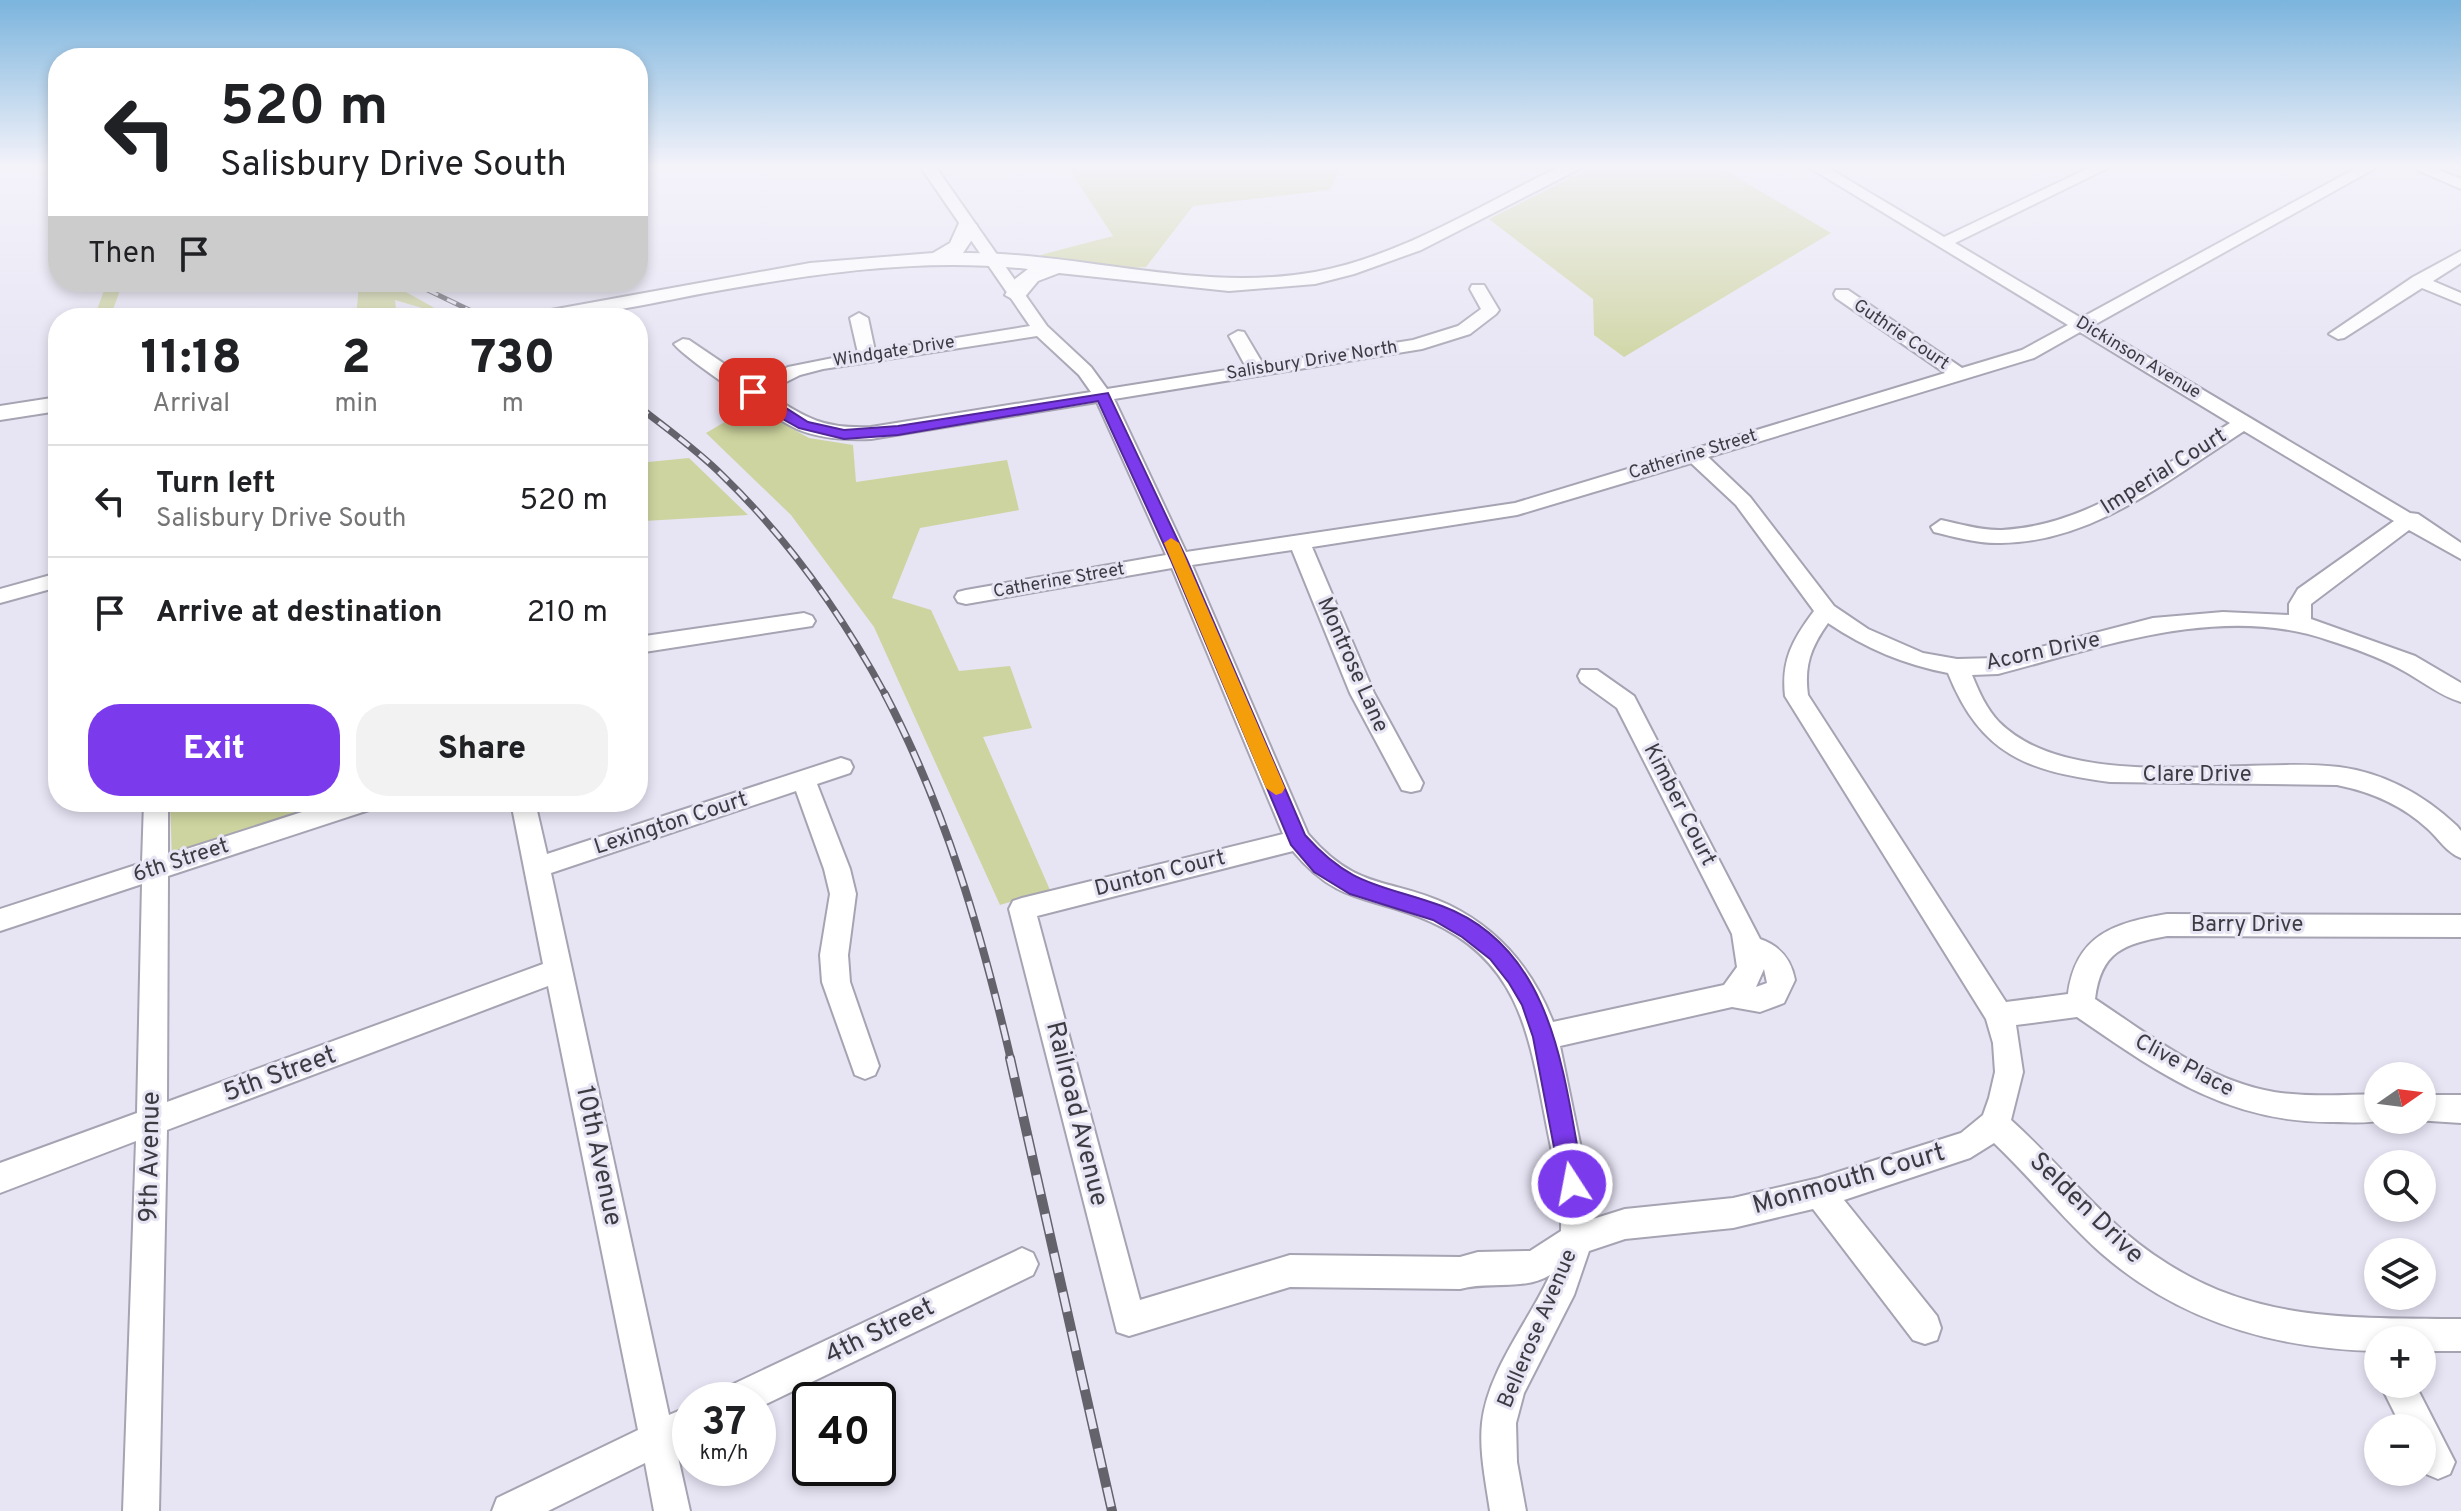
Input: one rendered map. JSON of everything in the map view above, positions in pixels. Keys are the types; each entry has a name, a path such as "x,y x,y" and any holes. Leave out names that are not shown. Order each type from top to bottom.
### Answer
{"main road":[{"path":"936,259 955,251 964,243 965,237"},
{"path":"596,308 810,270 936,259 992,260 1177,282 1245,286 1342,272 1427,237"},
{"path":"1016,295 1023,280 1055,267"},
{"path":"0,413 48,406"}],"street":[{"name":"Bellerose Avenue","path":"975,237 1041,330 1085,371 1103,396 1179,560 1298,840 1321,867 1357,888 1439,913 1488,946 1517,976 1531,1002 1544,1037 1577,1202 1577,1239 1563,1284 1508,1388 1499,1423 1500,1462 1508,1511"},
{"name":"Dickinson Avenue","path":"1933,237 2411,519 2461,552"},
{"path":"1943,243 1957,237"},
{"name":"Catherine Street","path":"966,597 1179,560 1517,509 2031,353 2242,237"},
{"path":"2338,334 2461,256"},
{"path":"2419,281 2461,299"},
{"name":"Salisbury Drive North","path":"683,344 777,410 804,425 844,434 898,431 1416,345 1464,330 1490,310 1478,289"},
{"name":"Guthrie Court","path":"1842,294 1960,375"},
{"path":"859,318 867,355"},
{"name":"Windgate Drive","path":"753,392 794,371 867,355 1041,330"},
{"path":"1238,336 1257,370"},
{"name":"Imperial Court","path":"1941,527 1999,537 2031,533 2104,512 2244,422"},
{"name":"Acorn Drive","path":"1694,455 1743,501 1826,611 1883,645 1919,660 1957,667 1998,666 2164,625 2223,620 2300,623 2407,662 2461,694"},
{"path":"2300,623 2300,604 2306,594 2411,519"},
{"name":"Montrose Lane","path":"1300,543 1362,693 1411,783"},
{"path":"0,596 48,583"},
{"path":"1826,611 1797,649 1792,672 1797,696 1999,1015 2007,1043 2009,1072 1995,1124"},
{"path":"648,644 804,621"},
{"name":"Clare Drive","path":"1957,667 1963,690 1974,709 1992,729 2019,748 2060,767 2099,774 2337,776 2365,780 2417,805 2441,823 2461,848"},
{"name":"Kimber Court","path":"1544,1037 1732,995 1761,1000 1774,995 1781,986 1780,972 1773,958 1760,949 1751,948 1626,702 1589,676"},
{"name":"Lexington Court","path":"538,867 841,767"},
{"path":"804,781 837,869 843,894 834,955 836,982 865,1066"},
{"name":"9th Avenue","path":"141,1511 152,1122 156,812"},
{"name":"6th Street","path":"0,920 332,812"},
{"name":"10th Avenue","path":"525,812 672,1511"},
{"name":"Dunton Court","path":"1022,909 1298,840"},
{"name":"Railroad Avenue","path":"1022,909 1129,1320"},
{"name":"Barry Drive","path":"2081,1004 2082,982 2098,949 2117,936 2140,929 2167,925 2461,926"},
{"name":"5th Street","path":"0,1178 559,970"},
{"path":"1999,1015 2081,1004"},
{"name":"Clive Place","path":"2081,1004 2163,1059 2238,1096 2271,1105 2364,1108"},
{"path":"2436,1109 2461,1109"},
{"name":"Monmouth Court","path":"1129,1320 1290,1271 1460,1273 1478,1268 1534,1267 1577,1239 1625,1224 1733,1213 1819,1193 1970,1144 1995,1124"},
{"name":"Selden Drive","path":"1995,1124 2033,1158 2114,1243 2162,1280 2208,1305 2252,1321 2364,1340"},
{"path":"1819,1193 1925,1328"},
{"name":"4th Street","path":"775,1382 1022,1264"},
{"name":"Selden Drive","path":"2436,1337 2461,1335"},
{"path":"510,1511 672,1432"},
{"path":"2436,1458 2438,1462"}],"green space":[{"path":"1111,237 1169,237 1146,267 1074,272 1011,267 1044,254"},
{"path":"1512,237 1825,237 1624,357 1594,335 1593,299"},
{"path":"103,292 119,292 114,308 98,308"},
{"path":"358,292 406,292 435,308 422,308 395,300 396,308 357,308"},
{"path":"752,406 809,438 853,445 856,482 1007,460 1019,510 920,528 892,598 931,610 959,671 1010,666 1032,728 983,737 1050,890 1000,905 874,627 791,515 706,433"},
{"path":"689,458 748,515 648,521 648,462"},
{"path":"170,812 311,812 172,859"}],"railway":[{"path":"432,292 465,308"},
{"path":"648,414 713,466 792,552 852,637 886,696"},
{"path":"886,696 926,782 960,872 1011,1060"},
{"path":"1010,1058 1112,1511"}],"slow traffic":[{"path":"1171,543 1276,788"}],"route":[{"path":"753,392 804,425 844,434 898,431 1103,396 1179,560 1298,840 1321,867 1357,888 1439,913 1469,931 1497,953 1517,976 1544,1037 1572,1184"}]}
